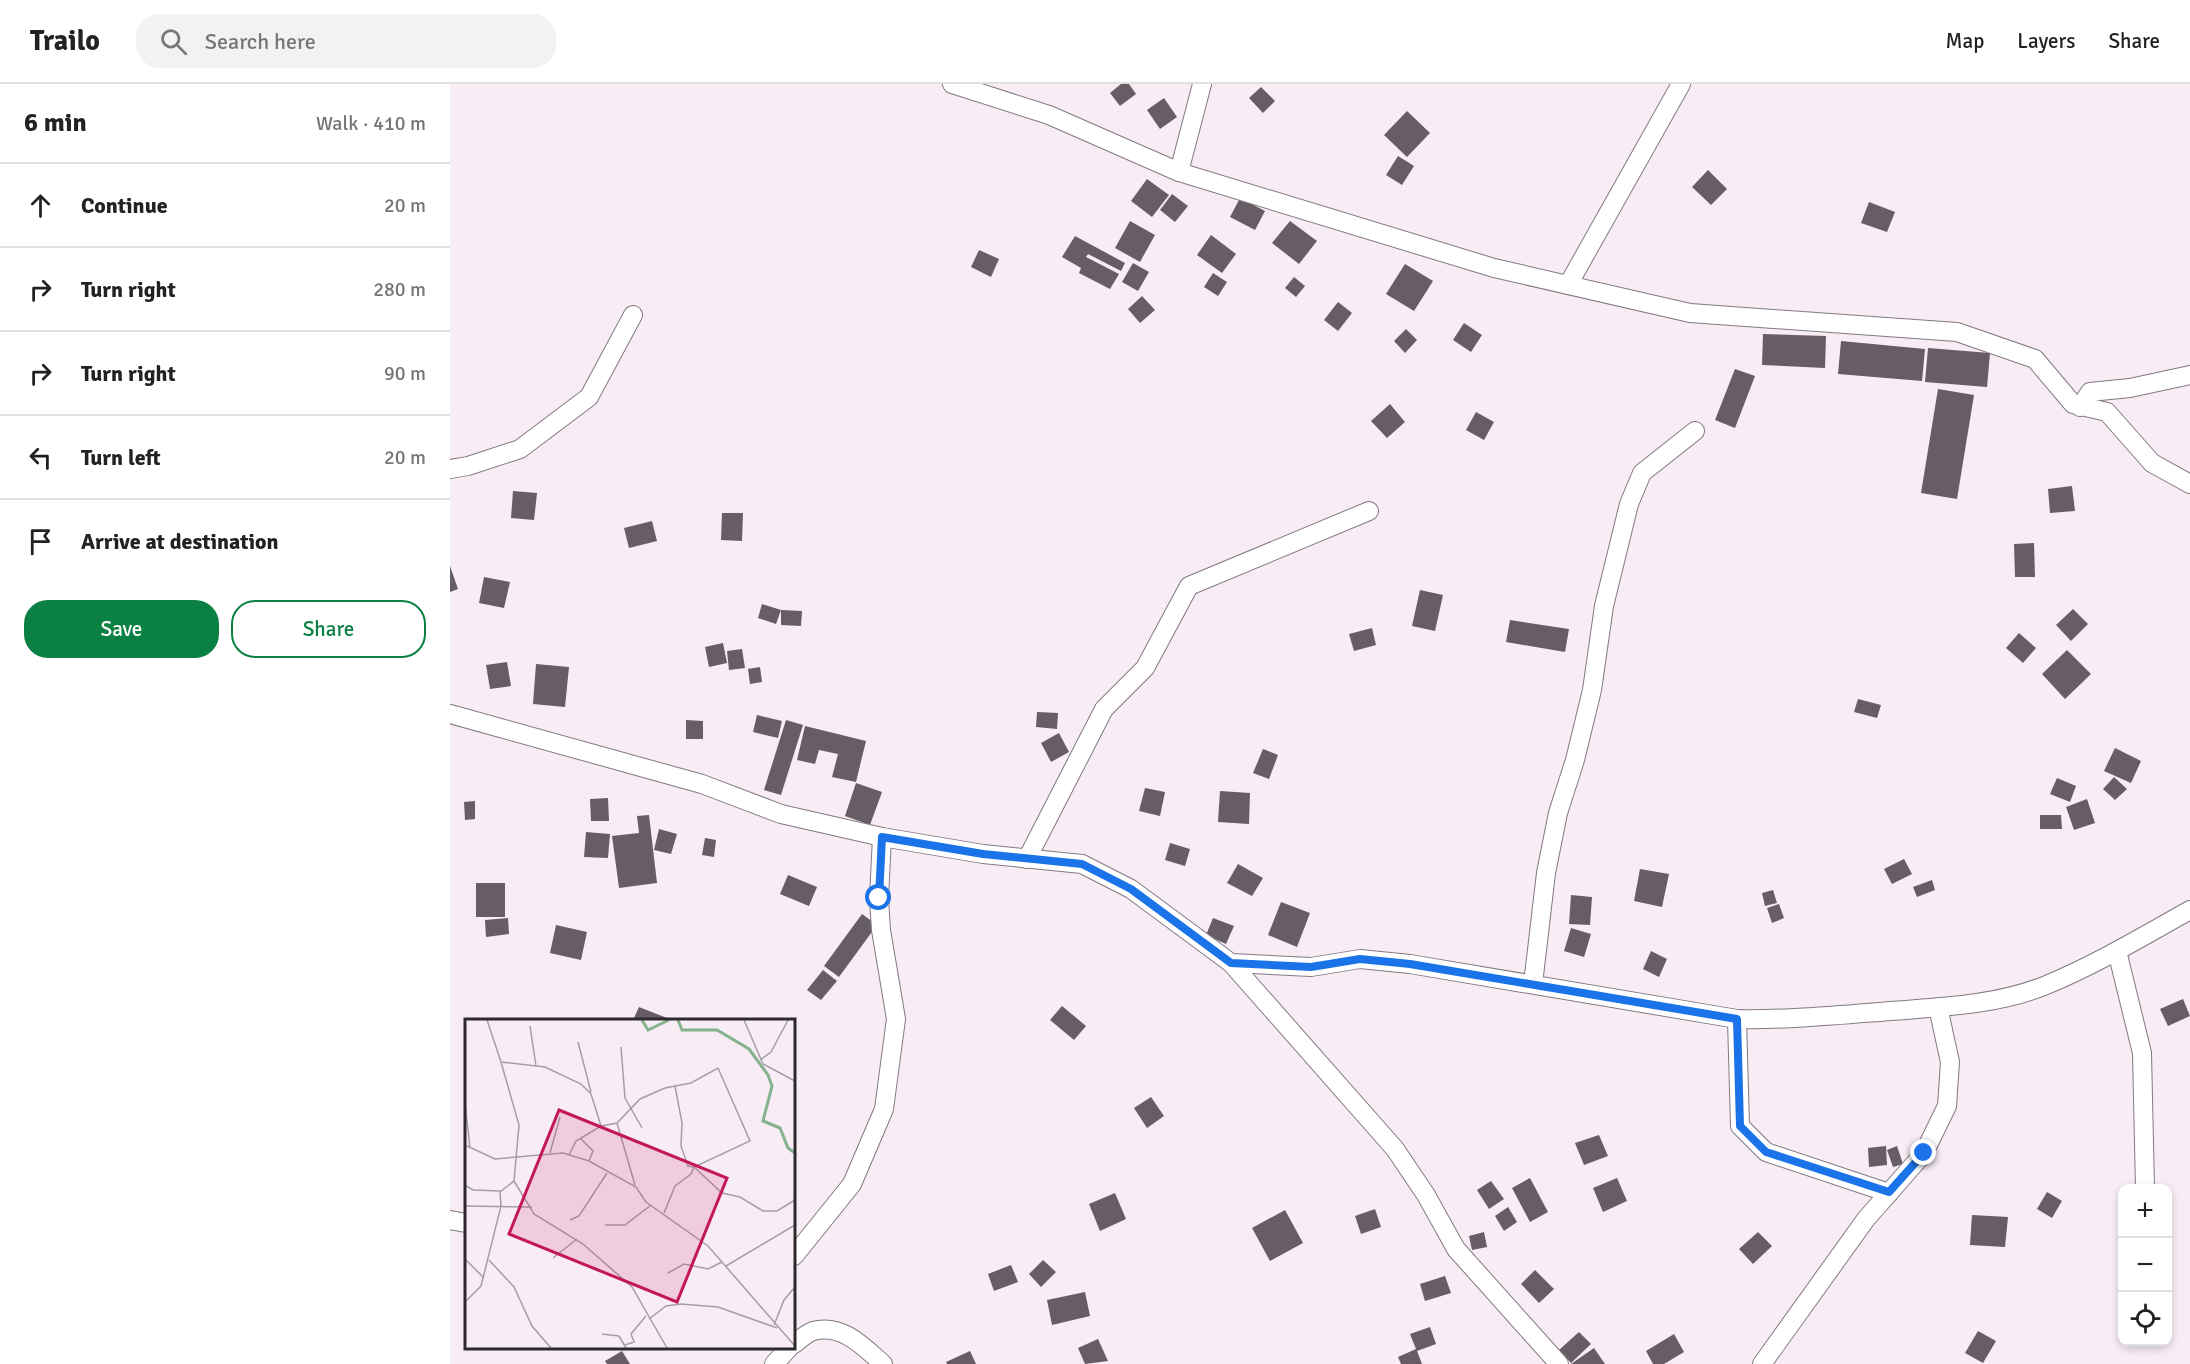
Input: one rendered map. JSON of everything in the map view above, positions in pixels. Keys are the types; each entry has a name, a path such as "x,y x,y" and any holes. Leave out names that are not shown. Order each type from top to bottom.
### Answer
{"street":[{"path":"952,84 1049,115 1179,171 1494,268 1690,313 1957,332 2035,359 2073,404 2107,412 2152,463 2190,484"},
{"path":"1179,171 1202,84"},
{"path":"1568,285 1681,84"},
{"path":"450,469 468,466 520,449 589,397 633,315"},
{"path":"2080,407 2090,392 2130,388 2190,375"},
{"path":"1533,984 1548,863 1558,813 1575,760 1592,690 1604,606 1629,504 1642,473 1695,431"},
{"path":"1027,859 1104,709 1144,668 1189,586 1369,511"},
{"path":"450,714 702,784 781,814 882,837 1027,859 1082,864 1131,889 1231,963 1395,1149 1426,1195 1456,1249 1559,1364"},
{"path":"795,1255 852,1184 884,1109 896,1019 891,977 881,930 879,898 882,837"},
{"path":"1231,963 1311,967 1360,959 1410,964 1737,1019 1776,1020 1938,1007 1997,999 2042,986 2117,951 2190,910"},
{"path":"2117,951 2142,1053 2145,1184"},
{"path":"1762,1364 1866,1219 1924,1153 1947,1106 1950,1062 1938,1007"},
{"path":"1737,1019 1740,1126 1766,1152 1889,1192"},
{"path":"450,1220 465,1223"},
{"path":"795,1343 813,1331 841,1332 857,1340 882,1364"}],"building":[{"path":"1121,84 1129,84 1136,94 1120,106 1110,93"},
{"path":"1261,87 1275,101 1263,113 1249,98"},
{"path":"1164,98 1177,117 1160,129 1147,110"},
{"path":"1407,111 1430,133 1407,157 1384,135"},
{"path":"1398,156 1414,166 1402,185 1386,175"},
{"path":"1708,170 1727,189 1711,205 1692,187"},
{"path":"1147,179 1169,195 1152,217 1131,201"},
{"path":"1172,194 1188,206 1175,222 1160,210"},
{"path":"1240,198 1265,211 1255,230 1230,217"},
{"path":"1869,202 1895,212 1887,232 1861,223"},
{"path":"1130,221 1155,235 1140,262 1115,248"},
{"path":"1290,221 1317,241 1299,264 1272,243"},
{"path":"1211,235 1236,254 1222,273 1197,255"},
{"path":"1075,236 1125,263 1121,271 1088,254 1086,257 1119,274 1110,289 1079,273 1081,268 1062,257"},
{"path":"979,250 999,259 991,277 971,267"},
{"path":"1133,263 1149,272 1138,291 1122,282"},
{"path":"1405,264 1433,281 1414,311 1386,294"},
{"path":"1213,273 1227,282 1218,296 1204,287"},
{"path":"1294,277 1305,286 1296,297 1285,288"},
{"path":"1142,296 1155,310 1140,323 1128,309"},
{"path":"1338,302 1352,313 1338,331 1324,320"},
{"path":"1464,323 1482,335 1471,352 1453,340"},
{"path":"1406,329 1417,340 1405,353 1394,341"},
{"path":"1763,334 1826,336 1825,368 1762,365"},
{"path":"1841,341 1925,349 1922,381 1838,374"},
{"path":"1928,348 1990,353 1987,387 1925,382"},
{"path":"1735,369 1755,376 1735,428 1715,420"},
{"path":"1938,389 1974,395 1957,499 1921,493"},
{"path":"1390,404 1405,422 1387,438 1371,421"},
{"path":"1476,412 1494,422 1484,440 1466,430"},
{"path":"2072,486 2075,511 2050,513 2048,489"},
{"path":"513,491 537,493 534,520 511,518"},
{"path":"722,513 743,513 742,541 721,540"},
{"path":"652,521 657,541 629,548 624,528"},
{"path":"2034,543 2035,577 2015,577 2014,544"},
{"path":"450,566 458,589 450,592"},
{"path":"484,577 510,582 504,608 479,603"},
{"path":"1420,590 1443,595 1435,631 1412,626"},
{"path":"762,604 781,610 776,624 758,618"},
{"path":"2073,609 2088,624 2071,641 2056,625"},
{"path":"781,610 802,611 801,626 781,625"},
{"path":"1510,620 1569,629 1565,652 1506,642"},
{"path":"1372,628 1376,645 1354,651 1349,634"},
{"path":"2019,633 2036,648 2023,663 2006,648"},
{"path":"723,643 727,663 709,667 705,647"},
{"path":"742,649 745,668 729,670 727,651"},
{"path":"2067,650 2091,674 2065,699 2042,674"},
{"path":"507,662 511,686 490,689 486,665"},
{"path":"536,664 569,667 565,707 533,704"},
{"path":"760,667 762,682 750,684 748,669"},
{"path":"1858,699 1881,705 1877,718 1854,712"},
{"path":"1037,712 1058,713 1057,729 1036,727"},
{"path":"757,715 782,721 778,738 753,732"},
{"path":"686,720 703,721 703,739 686,739"},
{"path":"786,720 803,725 781,795 764,790"},
{"path":"805,726 866,741 856,782 832,777 838,754 819,750 815,764 797,760"},
{"path":"1059,733 1069,752 1051,762 1041,743"},
{"path":"2115,748 2141,761 2131,783 2104,771"},
{"path":"1263,749 1278,755 1269,779 1253,773"},
{"path":"2114,777 2127,789 2115,800 2103,789"},
{"path":"2057,778 2076,786 2070,802 2050,794"},
{"path":"856,783 882,792 870,825 845,816"},
{"path":"1145,788 1165,792 1160,816 1139,811"},
{"path":"1220,791 1250,793 1249,824 1218,822"},
{"path":"608,798 609,821 591,821 590,799"},
{"path":"2087,799 2095,823 2074,830 2066,807"},
{"path":"475,801 475,819 465,820 464,802"},
{"path":"649,815 657,883 619,888 612,836 639,833 637,816"},
{"path":"2040,815 2061,815 2062,829 2040,829"},
{"path":"659,829 677,834 671,854 654,850"},
{"path":"586,832 610,834 608,858 584,857"},
{"path":"705,838 716,840 714,857 702,855"},
{"path":"1170,843 1190,849 1185,866 1165,860"},
{"path":"1904,859 1912,874 1892,884 1884,869"},
{"path":"1238,864 1263,878 1252,896 1227,883"},
{"path":"1640,869 1669,874 1662,907 1634,901"},
{"path":"788,875 817,887 809,906 780,894"},
{"path":"1932,880 1935,890 1917,897 1913,887"},
{"path":"476,883 505,883 505,917 476,917"},
{"path":"1773,890 1777,903 1765,906 1762,893"},
{"path":"1571,895 1592,897 1590,925 1569,924"},
{"path":"1281,902 1310,913 1297,947 1268,935"},
{"path":"1779,904 1784,918 1772,923 1767,908"},
{"path":"862,914 877,925 839,977 824,966"},
{"path":"508,918 509,934 486,937 485,920"},
{"path":"1213,918 1234,926 1226,944 1206,935"},
{"path":"556,925 587,932 581,960 550,953"},
{"path":"1571,928 1591,934 1584,957 1564,951"},
{"path":"1651,951 1667,959 1659,977 1643,969"},
{"path":"823,970 837,981 821,1000 807,990"},
{"path":"2183,999 2190,1016 2168,1026 2160,1009"},
{"path":"1062,1006 1086,1026 1074,1040 1050,1020"},
{"path":"639,1007 667,1018 666,1019 633,1019"},
{"path":"1151,1097 1164,1116 1147,1128 1134,1108"},
{"path":"1599,1135 1608,1156 1584,1165 1575,1143"},
{"path":"1886,1146 1887,1165 1869,1167 1868,1148"},
{"path":"1897,1146 1903,1164 1893,1167 1887,1150"},
{"path":"1530,1178 1548,1212 1530,1222 1512,1188"},
{"path":"1617,1178 1627,1201 1603,1212 1593,1188"},
{"path":"1491,1181 1504,1199 1489,1209 1477,1190"},
{"path":"2047,1192 2062,1201 2052,1218 2037,1209"},
{"path":"1115,1193 1126,1219 1100,1231 1089,1204"},
{"path":"1508,1207 1517,1222 1504,1231 1495,1216"},
{"path":"1375,1209 1381,1227 1361,1234 1355,1216"},
{"path":"1285,1210 1303,1243 1270,1261 1252,1228"},
{"path":"1972,1215 2008,1217 2005,1247 1970,1245"},
{"path":"1484,1232 1487,1247 1472,1250 1469,1236"},
{"path":"1758,1232 1772,1246 1753,1264 1739,1249"},
{"path":"1043,1260 1056,1272 1041,1287 1029,1274"},
{"path":"1011,1265 1018,1282 994,1291 988,1274"},
{"path":"1535,1270 1554,1289 1539,1303 1521,1284"},
{"path":"1445,1276 1451,1293 1425,1301 1420,1284"},
{"path":"1085,1292 1090,1316 1052,1325 1047,1300"},
{"path":"1430,1327 1436,1344 1417,1351 1422,1364 1401,1364 1398,1357 1416,1349 1410,1334"},
{"path":"1978,1331 1996,1341 1983,1363 1965,1353"},
{"path":"1579,1332 1591,1344 1571,1363 1559,1350"},
{"path":"1674,1334 1684,1352 1664,1364 1653,1364 1646,1351"},
{"path":"1098,1339 1108,1361 1085,1364 1078,1348"},
{"path":"1594,1348 1605,1364 1571,1364"},
{"path":"622,1351 630,1364 607,1364 605,1361"},
{"path":"970,1351 976,1364 947,1364 946,1362"}],"route":[{"path":"879,898 882,837 983,854 1082,864 1131,889 1231,963 1265,967 1311,967 1360,959 1410,964 1737,1019 1740,1126 1766,1152 1889,1192 1924,1153"}]}
